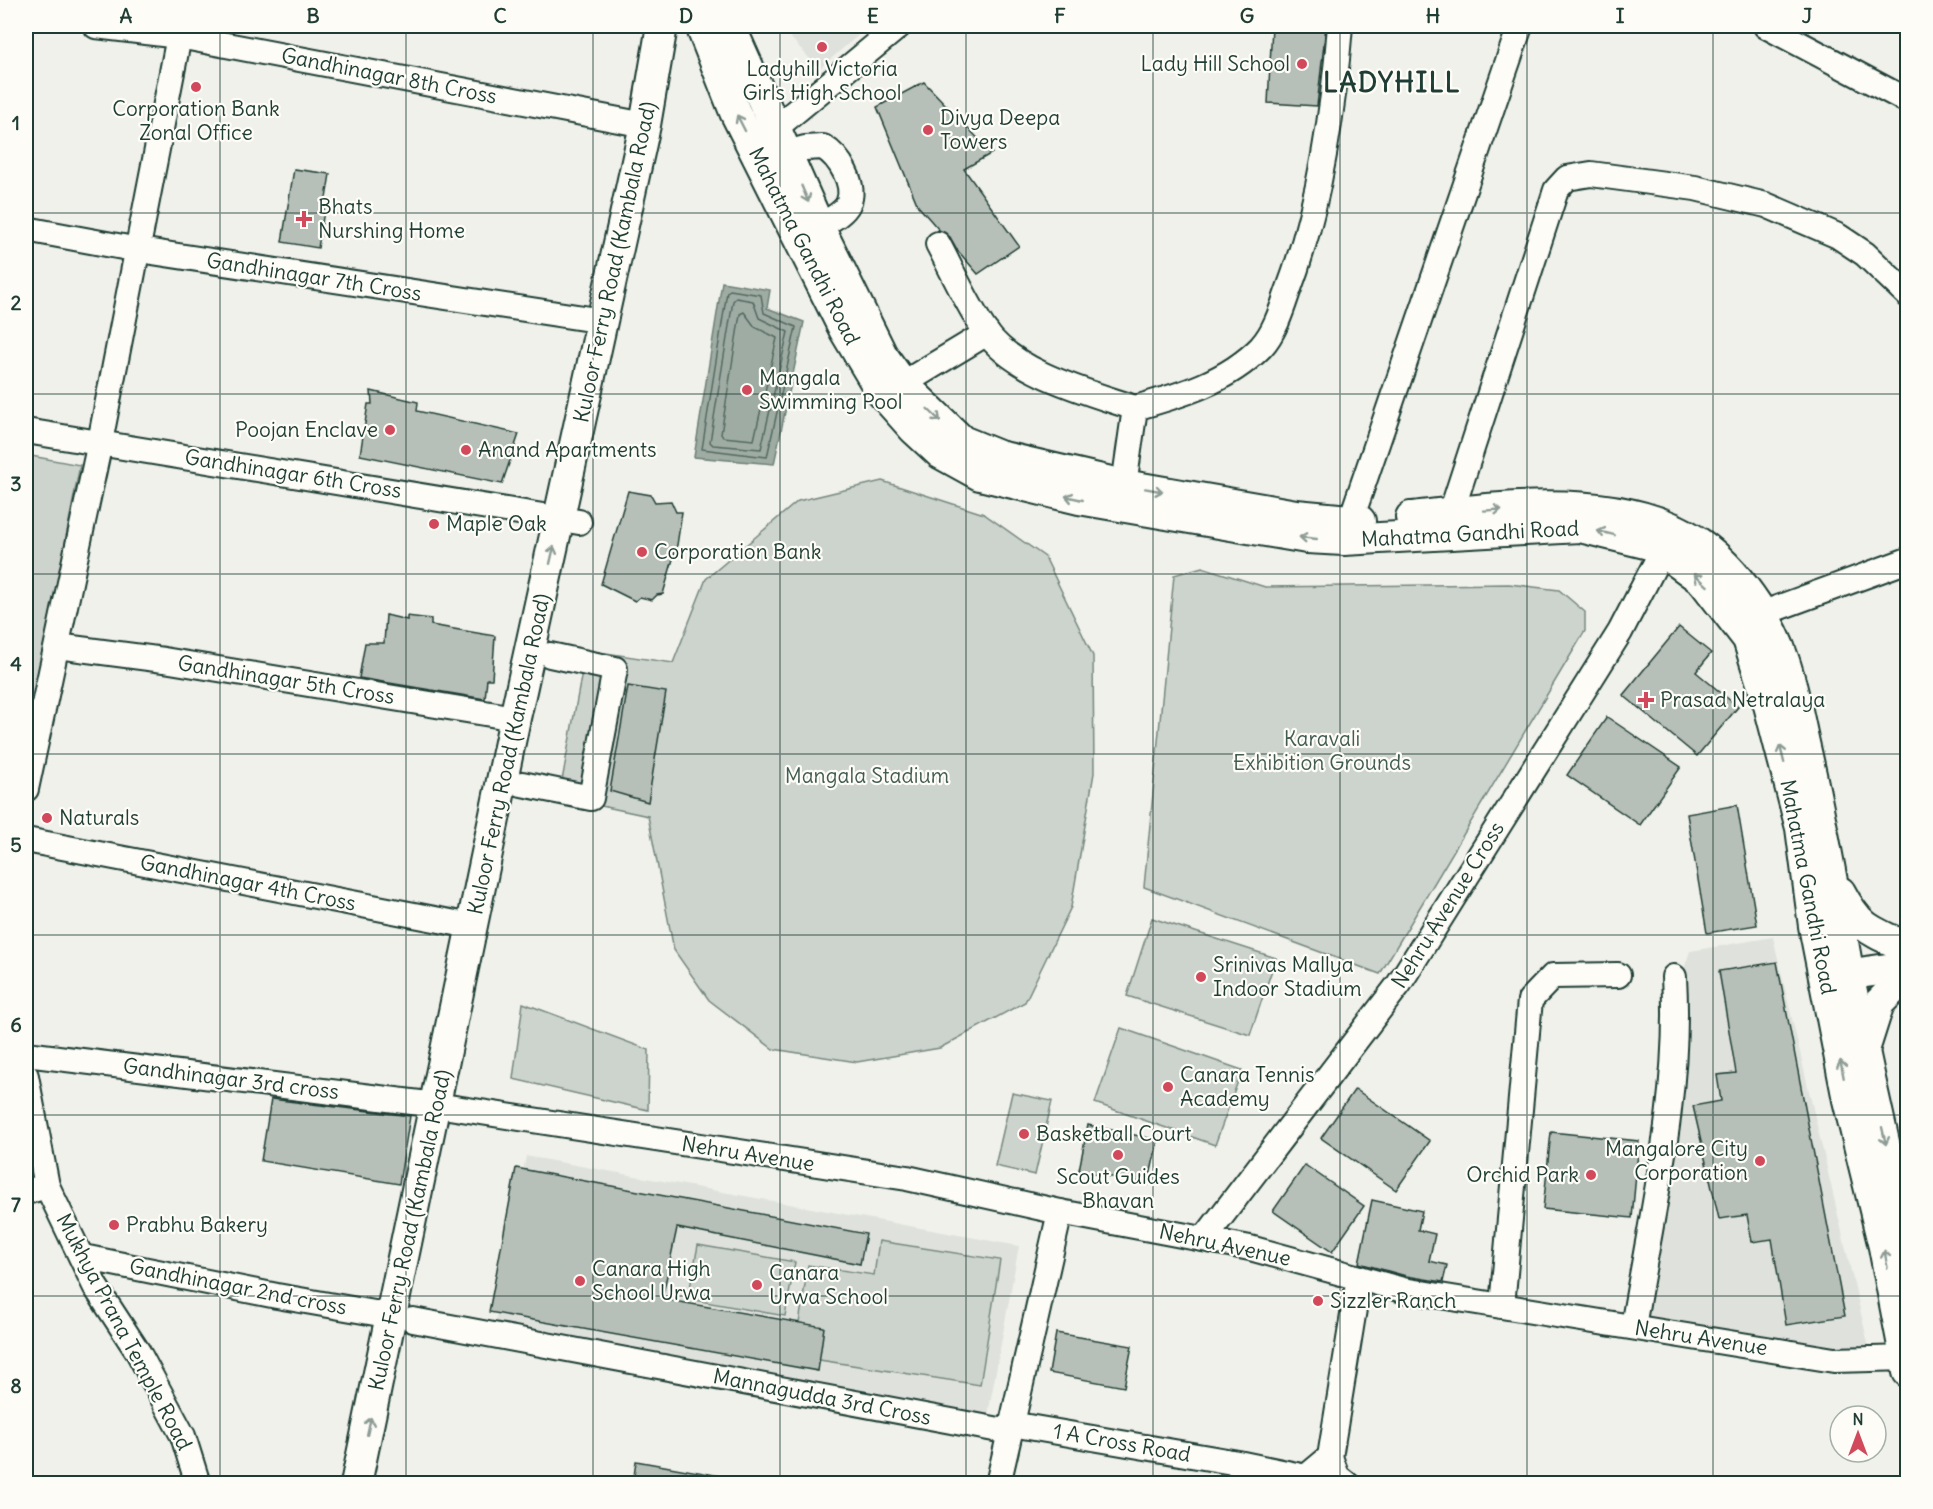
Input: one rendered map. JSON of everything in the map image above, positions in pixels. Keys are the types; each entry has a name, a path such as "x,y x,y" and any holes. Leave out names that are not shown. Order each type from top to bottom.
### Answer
{"main road":[{"name":"Kuloor Ferry Road (Kambala Road)","path":"376,1484 403,1318 445,1107 522,784 550,655 603,321 645,125 662,26"},
{"name":"Kuloor Ferry Road (Kambala Road)","path":"445,1107 471,926 515,718 570,520 682,26"},
{"name":"Mahatma Gandhi Road","path":"701,26 735,112 845,331 893,389 962,441 999,456 1124,485 1346,531 1580,527 1653,545 1703,581 1748,639 1769,705 1835,967 1864,1052 1908,1255"},
{"name":"Mahatma Gandhi Road","path":"730,26 819,227 882,355 893,389 914,429 940,453 980,475 1079,499 1307,538 1451,513 1594,507 1648,517 1698,542 1735,575 1761,614 1784,659 1833,878 1835,967 1848,1100 1884,1247 1906,1363"},
{"path":"1833,878 1851,914 1863,927 1907,958"},
{"path":"1835,967 1907,958"},
{"path":"1864,1052 1879,1003 1907,958"},
{"name":"Kuloor Ferry Road (Kambala Road)","path":"356,1484 403,1318"}],"street":[{"name":"Gandhinagar 8th Cross","path":"96,26 180,31 645,125"},
{"path":"774,121 784,121 899,26"},
{"path":"938,244 987,333 1015,358 1045,376 1135,408 1190,392 1212,382 1247,360 1263,345 1273,329 1302,253 1336,81 1340,26"},
{"path":"1346,531 1520,26"},
{"path":"1766,26 1908,101"},
{"path":"26,789 100,442 180,31"},
{"path":"787,153 805,148 824,147 837,158 846,175 850,191 848,205 819,227"},
{"path":"1451,513 1556,190 1567,178 1591,174 1695,188 1766,205 1838,236 1865,254 1908,295"},
{"name":"Gandhinagar 7th Cross","path":"26,229 139,250 603,321"},
{"path":"893,389 987,333"},
{"path":"1124,485 1135,408"},
{"name":"Gandhinagar 6th Cross","path":"26,431 570,520"},
{"name":"Nehru Avenue Cross","path":"1204,1239 1399,984 1620,632 1662,551"},
{"path":"1761,614 1908,560"},
{"name":"Gandhinagar 5th Cross","path":"57,646 164,660 515,718"},
{"path":"522,784 591,798 615,669 550,655"},
{"name":"Gandhinagar 4th Cross","path":"26,840 471,926"},
{"path":"1502,1306 1530,1000 1553,976 1618,975"},
{"path":"1633,1327 1667,1135 1676,1012 1674,977"},
{"name":"Gandhinagar 3rd cross","path":"26,1054 445,1107"},
{"name":"Mukhya Prana Temple Road","path":"26,1076 37,1189 83,1257 95,1286 138,1352 183,1436 198,1484"},
{"name":"Nehru Avenue","path":"445,1107 907,1178 1060,1212 1250,1248 1403,1290 1834,1360 1906,1363"},
{"path":"998,1484 1060,1212"},
{"name":"Gandhinagar 2nd cross","path":"83,1257 277,1296 403,1318"},
{"path":"1347,1484 1338,1476 1330,1457 1359,1278"},
{"name":"Mannagudda 3rd Cross","path":"403,1318 1010,1428"},
{"name":"1 A Cross Road","path":"1010,1428 1238,1462 1304,1480 1330,1457"}],"shaded area":[{"name":"Ladyhill Victoria Girls High School","path":"780,26 869,26 819,69"},
{"path":"1773,937 1870,1352 1631,1313 1672,1004 1690,951"},
{"name":"Canara Urwa School","path":"526,1156 1019,1246 988,1415 495,1324"}],"green space":[{"path":"26,455 80,465 26,743"},
{"name":"Mangala Stadium","path":"882,481 984,514 1045,557 1093,656 1094,773 1071,907 1025,1002 940,1048 857,1062 773,1049 709,1000 674,950 648,816 559,797 586,650 673,663 706,579 798,501"},
{"name":"Karavali Exhibition Grounds","path":"1202,567 1265,587 1509,584 1559,590 1585,612 1585,631 1380,974 1144,887 1174,575"},
{"name":"Srinivas Mallya Indoor Stadium","path":"1152,918 1276,958 1250,1035 1127,996"},
{"path":"523,1003 649,1050 648,1110 513,1079"},
{"name":"Canara Tennis Academy","path":"1121,1028 1242,1070 1215,1145 1095,1103"},
{"name":"Basketball Court","path":"1012,1093 1052,1101 1035,1175 995,1166"},
{"path":"879,1241 1000,1260 980,1385 794,1356 808,1265 874,1275"},
{"path":"698,1245 795,1262 785,1316 688,1299"}],"water":[{"name":"Mangala Swimming Pool","path":"722,282 770,290 767,308 804,322 774,464 694,457"}],"building":[{"name":"Lady Hill School","path":"1272,26 1326,26 1317,106 1268,103"},
{"path":"924,82 992,153 964,169 1019,246 978,274 958,251 950,237 939,230 918,206 877,107"},
{"path":"294,169 330,174 318,248 282,242"},
{"path":"371,391 418,402 417,411 519,434 502,484 360,455 368,404 372,404"},
{"name":"Corporation Bank","path":"628,491 651,495 655,502 671,501 676,512 682,512 677,545 663,594 657,595 652,600 640,597 635,601 601,584"},
{"path":"386,615 407,620 407,616 431,619 431,625 495,636 492,679 487,679 485,699 359,678 365,643 384,643"},
{"path":"1679,627 1711,653 1696,672 1738,707 1697,756 1623,695"},
{"path":"628,686 666,692 648,802 610,791"},
{"path":"1607,717 1681,767 1640,825 1567,775"},
{"path":"1737,805 1757,925 1707,933 1687,814"},
{"name":"Mangalore City Corporation","path":"1777,962 1845,1316 1786,1325 1772,1239 1752,1242 1747,1215 1719,1219 1693,1106 1721,1101 1717,1075 1736,1073 1719,971"},
{"path":"1355,1089 1430,1141 1396,1190 1321,1138"},
{"path":"271,1099 410,1116 399,1184 261,1161"},
{"name":"Scout Guides Bhavan","path":"1088,1125 1158,1140 1148,1185 1079,1170"},
{"name":"Orchid Park","path":"1551,1132 1639,1141 1632,1218 1543,1209"},
{"path":"1305,1165 1364,1206 1332,1252 1273,1211"},
{"name":"Canara High School Urwa","path":"516,1168 866,1234 860,1264 677,1228 662,1299 824,1327 818,1371 489,1312"},
{"path":"1372,1200 1422,1211 1418,1230 1435,1234 1429,1261 1447,1265 1443,1282 1406,1276 1359,1263"},
{"path":"1056,1333 1132,1346 1124,1387 1049,1373"},
{"path":"636,1461 721,1476 720,1484 633,1484"}],"place":[{"name":"Ladyhill Victoria Girls High School","path":"822,47"},
{"name":"Lady Hill School","path":"1302,64"},
{"name":"Corporation Bank Zonal Office","path":"196,87"},
{"name":"Divya Deepa Towers","path":"928,130"},
{"name":"Bhats Nurshing Home","path":"304,219"},
{"name":"Mangala Swimming Pool","path":"747,390"},
{"name":"Poojan Enclave","path":"390,430"},
{"name":"Anand Apartments","path":"466,450"},
{"name":"Maple Oak","path":"434,524"},
{"name":"Corporation Bank","path":"642,552"},
{"name":"Prasad Netralaya","path":"1646,700"},
{"name":"Naturals","path":"47,818"},
{"name":"Srinivas Mallya Indoor Stadium","path":"1201,977"},
{"name":"Canara Tennis Academy","path":"1168,1087"},
{"name":"Basketball Court","path":"1024,1134"},
{"name":"Scout Guides Bhavan","path":"1118,1155"},
{"name":"Mangalore City Corporation","path":"1760,1161"},
{"name":"Orchid Park","path":"1591,1175"},
{"name":"Prabhu Bakery","path":"114,1225"},
{"name":"Canara High School Urwa","path":"580,1281"},
{"name":"Canara Urwa School","path":"757,1285"},
{"name":"Sizzler Ranch","path":"1318,1301"}],"district":[{"name":"LADYHILL","path":"1392,83"}]}
